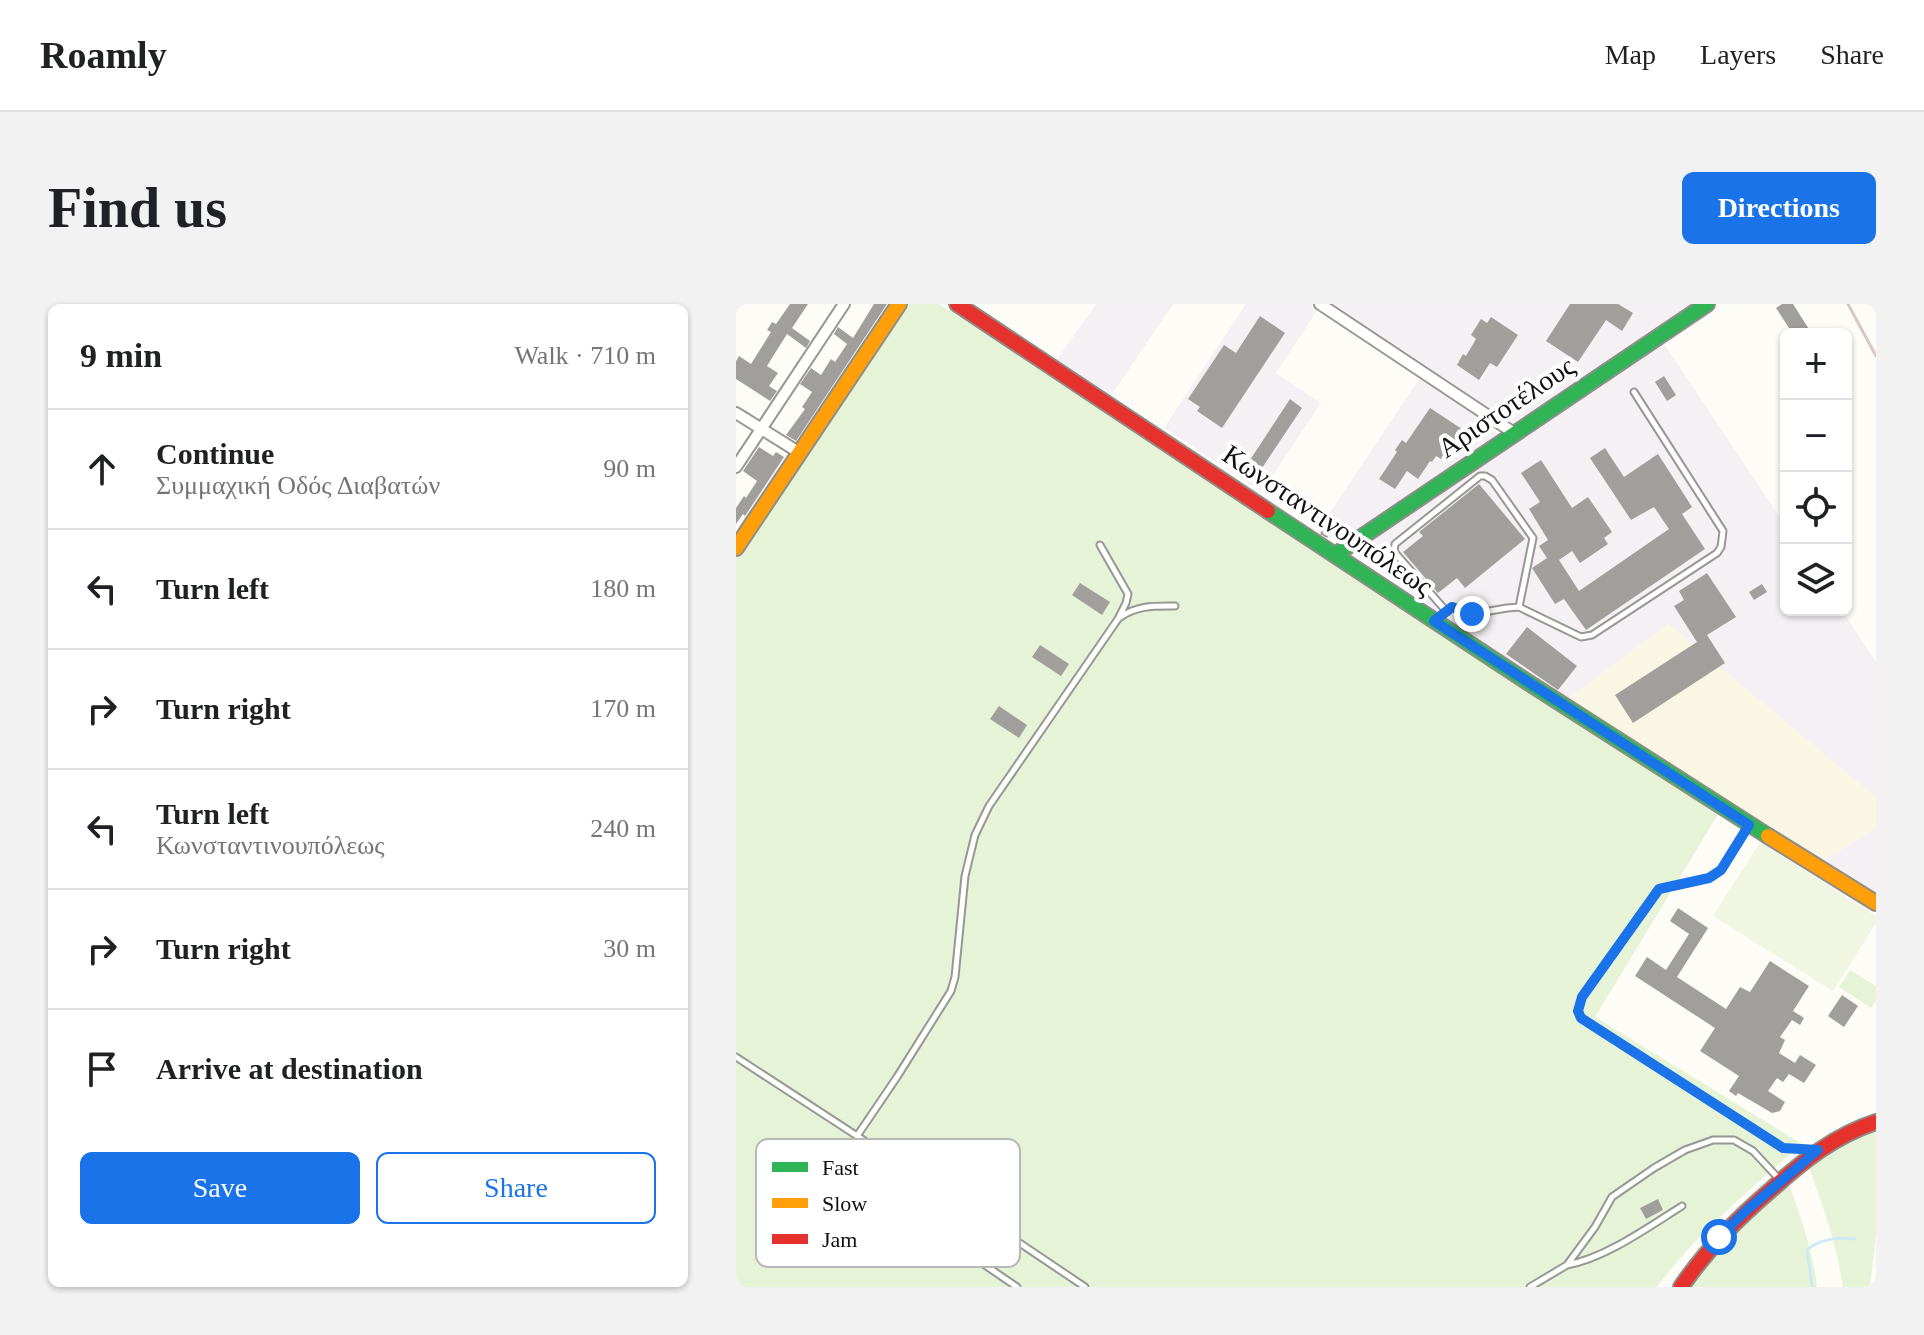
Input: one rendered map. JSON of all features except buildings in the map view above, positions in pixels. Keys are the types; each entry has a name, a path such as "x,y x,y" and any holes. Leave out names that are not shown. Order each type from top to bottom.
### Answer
{"street":[{"path":"736,467 844,304"},
{"path":"736,548 899,304"},
{"name":"Κωνσταντινουπόλεως","path":"957,304 1434,621 1749,825 1876,903"},
{"path":"1320,304 1514,433"},
{"name":"Αριστοτέλους","path":"1335,555 1707,304"},
{"path":"736,413 800,453"},
{"path":"1681,1287 1719,1237 1781,1181 1818,1150 1876,1121"}],"lane":[{"path":"1434,621 1452,607 1472,614 1519,607 1581,637 1592,635 1717,553 1723,531 1634,392"},
{"path":"1447,612 1394,552 1395,544 1480,476 1492,480 1533,538 1519,607"},
{"path":"857,1136 951,991 965,876 975,835 989,806 1126,603 1128,594 1100,545"},
{"path":"1118,619 1130,610 1147,606 1175,606"},
{"path":"736,1057 862,1139"},
{"path":"1567,1265 1612,1197 1685,1150 1713,1140 1734,1140 1753,1151 1781,1181"},
{"path":"1530,1287 1567,1265 1589,1260 1640,1233 1682,1206"},
{"path":"1020,1244 1085,1287"},
{"path":"988,1267 1017,1287"}],"path":[{"path":"1749,825 1721,870 1709,878 1659,889 1582,997 1578,1011 1581,1018 1783,1148 1818,1150"}],"shaded area":[{"path":"1096,304 1173,304 1110,397 1056,361"},
{"path":"1246,304 1311,304 1318,309 1276,373 1321,403 1262,492 1164,428"},
{"path":"1334,304 1693,304 1514,422"},
{"path":"1659,336 1780,517 1780,616 1846,616 1876,662 1876,798 1668,624 1565,701 1344,546"},
{"path":"1419,379 1425,382 1427,379 1480,414 1498,437 1341,541 1316,533"},
{"path":"1668,624 1876,798 1876,828 1824,860 1565,701"},
{"path":"1876,828 1876,895 1824,860"}],"green space":[{"path":"910,304 939,304 1720,811 1595,1017 1802,1144 1707,1229 1657,1287 736,1287 736,558"},
{"path":"1760,842 1876,916 1876,923 1833,991 1713,916"},
{"path":"1850,970 1876,986 1876,1000 1871,1008 1839,987"},
{"path":"1876,1129 1876,1235 1870,1287 1843,1287 1829,1225 1808,1165 1851,1137"},
{"path":"1789,1184 1810,1248 1817,1287 1687,1287 1731,1234"}],"waterway":[{"path":"1812,1287 1807,1250 1817,1243 1830,1240 1855,1239"}],"railway":[{"path":"1848,304 1876,356"}],"traffic: fast":[{"path":"1335,555 1707,304"},
{"path":"1268,511 1768,836"}],"traffic: slow":[{"path":"736,548 899,304"},
{"path":"1768,836 1876,903"}],"traffic: jam":[{"path":"957,304 1268,511"},
{"path":"1681,1287 1724,1234 1785,1178 1834,1141 1876,1122"}],"route":[{"path":"1472,614 1452,607 1434,621 1749,825 1721,870 1709,878 1659,889 1582,997 1578,1011 1581,1018 1783,1148 1818,1150 1719,1237"}]}
